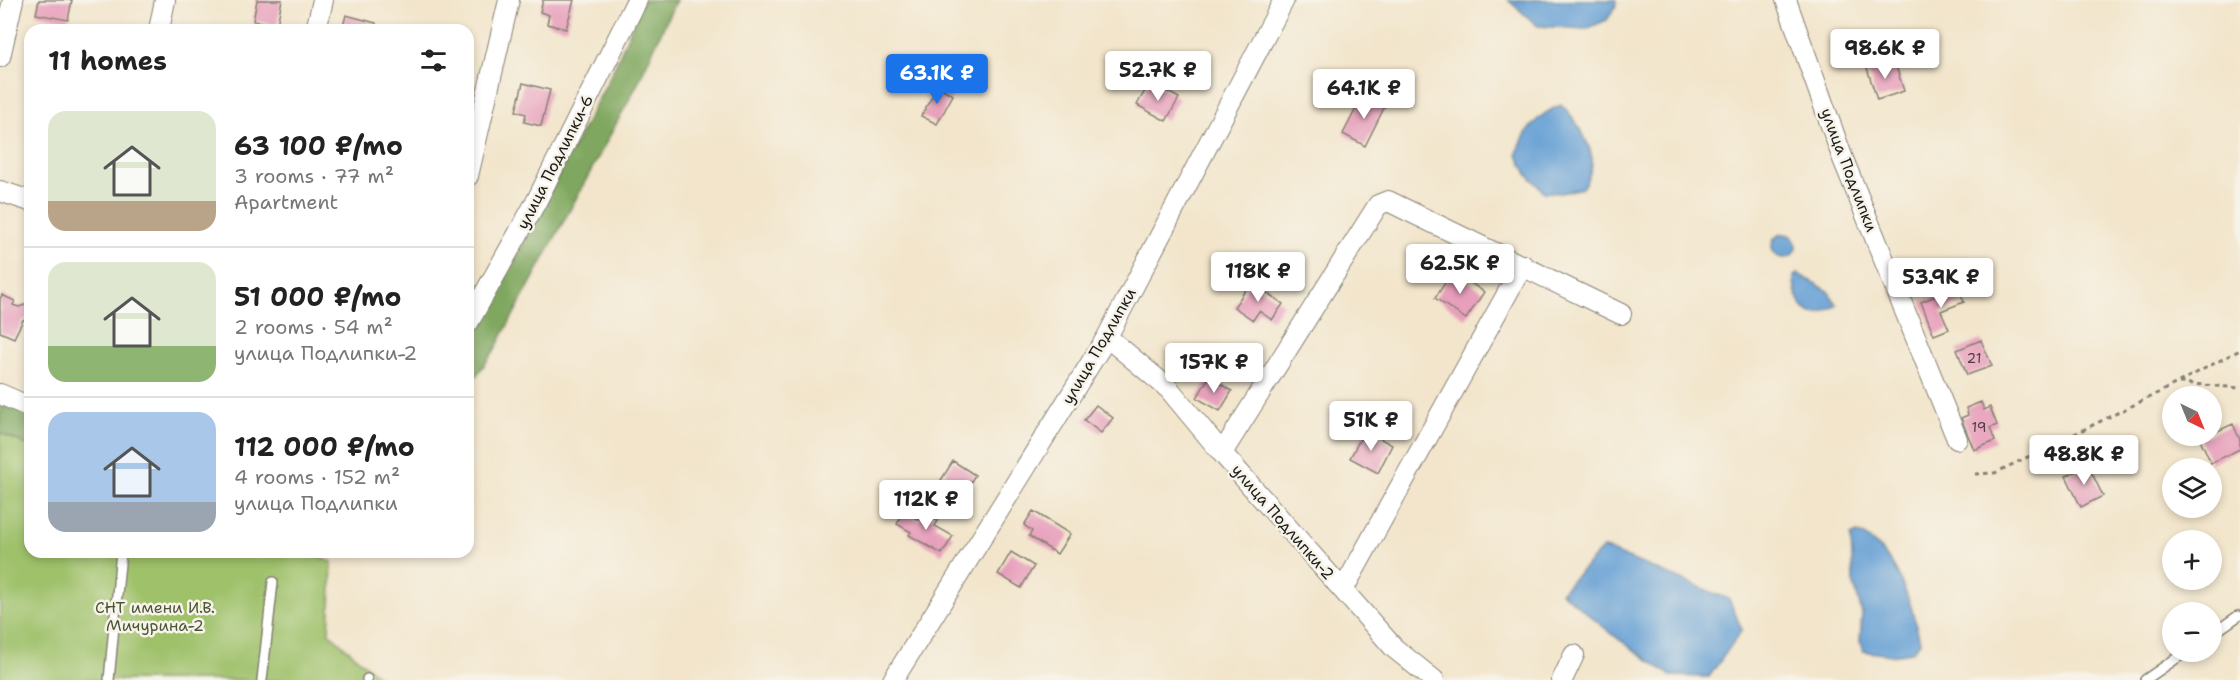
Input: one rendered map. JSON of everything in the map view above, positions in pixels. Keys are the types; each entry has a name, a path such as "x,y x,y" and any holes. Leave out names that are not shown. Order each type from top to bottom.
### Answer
{"street":[{"path":"0,57 13,0"},
{"path":"160,24 165,0"},
{"path":"317,24 323,0"},
{"path":"474,150 509,0"},
{"name":"улица Подлипки-6","path":"474,311 536,202 637,0"},
{"name":"улица Подлипки","path":"893,680 1107,337 1284,0"},
{"name":"улица Подлипки","path":"1786,0 1843,159 1957,439"},
{"path":"0,191 24,199"},
{"name":"улица Подлипки-2","path":"1222,453 1378,205 1388,201 1621,314"},
{"name":"улица Подлипки-2","path":"1343,590 1523,265"},
{"name":"улица Подлипки-2","path":"1107,337 1169,389 1222,453 1394,648 1434,680"},
{"path":"0,394 24,404"},
{"path":"1562,680 1574,655"}],"lane":[{"path":"109,680 120,558"},
{"path":"262,680 273,582"},
{"path":"2222,627 2238,616"},
{"path":"2145,680 2171,662"}],"path":[{"path":"1975,474 1995,473 2240,350"},
{"path":"2178,383 2240,388"}],"green space":[{"path":"643,0 676,0 637,85 494,351 474,379 474,331 494,300 612,73"},
{"path":"0,401 24,411 24,443 0,433"},
{"name":"СНТ имени И.В. Мичурина-2","path":"0,433 24,443 24,558 321,558 332,562 329,633 382,680 0,680"}],"water":[{"path":"1508,0 1617,0 1607,20 1586,29 1538,26"},
{"path":"1561,105 1577,124 1586,141 1592,165 1582,188 1561,193 1544,192 1527,174 1517,154 1533,124 1545,113"},
{"path":"1784,234 1789,235 1795,241 1795,251 1789,257 1784,258 1779,257 1773,251 1772,246 1773,241 1779,235"},
{"path":"1798,274 1827,290 1837,304 1832,309 1821,313 1814,313 1803,308 1795,290 1794,276"},
{"path":"1857,533 1870,540 1882,551 1900,579 1913,612 1920,642 1912,652 1891,655 1863,651 1860,642 1862,613 1853,581 1851,536"},
{"path":"1603,548 1729,599 1742,630 1709,677 1671,676 1617,638 1561,592"}],"building":[{"path":"39,0 72,0 68,20 36,14"},
{"path":"257,0 282,0 277,24 253,21"},
{"path":"543,0 574,0 566,29 547,24 549,15 540,12"},
{"path":"346,15 376,23 376,24 344,24"},
{"path":"1894,60 1904,91 1877,100 1867,68"},
{"path":"1150,82 1179,98 1166,121 1137,105"},
{"path":"523,83 550,90 541,126 524,122 526,114 516,111"},
{"path":"938,86 953,95 937,124 921,116"},
{"path":"1363,95 1385,106 1365,146 1343,134"},
{"path":"1937,262 1943,280 1919,288 1914,270"},
{"path":"1453,271 1484,292 1466,319 1435,298"},
{"path":"1251,282 1283,304 1272,320 1259,311 1253,320 1234,307"},
{"path":"1958,287 1964,302 1941,311 1949,329 1934,335 1921,302"},
{"path":"2,295 15,301 13,305 19,307 24,305 24,320 14,338 0,332"},
{"path":"1981,340 1992,366 1967,375 1957,350"},
{"path":"1209,377 1232,391 1220,411 1197,398"},
{"path":"1981,402 1984,410 1990,407 1997,425 1990,428 1995,441 1974,450 1961,418 1968,415 1966,408"},
{"path":"1096,405 1113,418 1101,433 1084,420"},
{"path":"2233,424 2240,440 2240,449 2221,458 2209,458 2203,446 2222,446 2222,429"},
{"path":"1365,430 1392,445 1378,473 1350,458"},
{"path":"953,461 975,475 961,498 938,485"},
{"path":"2088,465 2103,496 2081,507 2066,476"},
{"path":"1033,511 1070,534 1057,554 1029,536 1032,531 1024,525"},
{"path":"904,512 919,520 924,512 938,521 935,526 953,536 942,554 909,535 911,532 897,524"},
{"path":"1011,552 1034,566 1021,588 998,574"}]}
